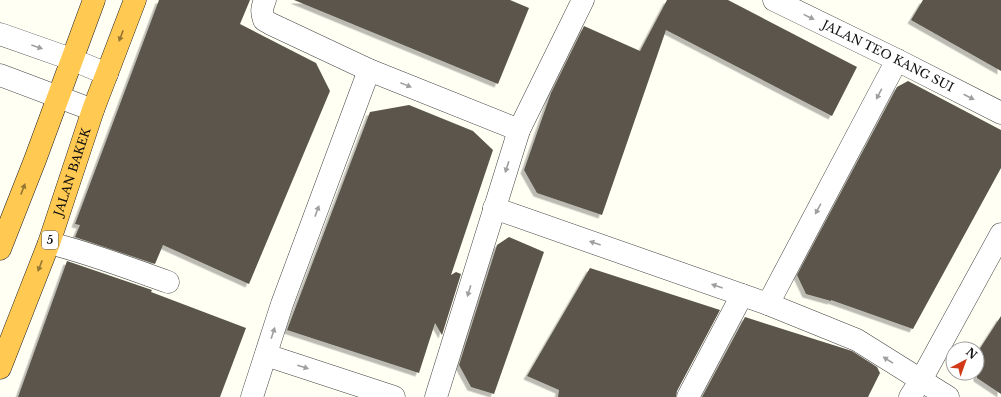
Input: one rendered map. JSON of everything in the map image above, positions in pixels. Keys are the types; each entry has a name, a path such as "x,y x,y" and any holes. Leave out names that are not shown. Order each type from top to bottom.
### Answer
{"highway":[{"path":"0,249 94,0"},
{"name":"5","path":"93,110 135,0"},
{"name":"JALAN BAKEK","path":"0,368 49,243 93,110"}],"street":[{"path":"265,0 262,6 264,20 370,70 519,130"},
{"path":"436,397 519,130 583,0"},
{"name":"JALAN TEO KANG SUI","path":"774,0 1001,113"},
{"path":"0,34 71,59 107,74"},
{"path":"768,304 897,60"},
{"path":"252,397 285,297 370,70"},
{"path":"0,75 93,110"},
{"path":"494,208 768,304 857,340 915,389 948,397"},
{"path":"915,389 1001,234"},
{"path":"49,243 96,256 168,282"},
{"path":"688,397 742,295"},
{"path":"266,355 394,397"}],"building":[{"path":"159,0 250,0 240,24 316,63 330,91 249,284 163,245 155,264 75,237 80,225 75,224"},
{"path":"294,0 510,0 529,8 498,84"},
{"path":"667,0 728,0 857,67 832,116 666,30 602,215 537,193 524,170 551,93 584,26 640,51"},
{"path":"923,0 1001,0 1001,71 911,20"},
{"path":"908,81 1001,130 1001,168 913,329 831,300 806,294 797,275 897,87"},
{"path":"409,105 473,131 493,150 451,275 456,272 461,274 442,335 435,323 419,373 287,330 370,112"},
{"path":"509,237 544,252 494,394 471,387 459,365 497,245"},
{"path":"67,261 152,290 151,292 246,328 220,397 18,397"},
{"path":"590,268 720,310 677,391 676,397 558,397 559,390 527,376"},
{"path":"1001,316 1001,394 982,381 985,381 985,341"},
{"path":"745,317 852,351 877,367 880,373 868,397 702,397"}]}
